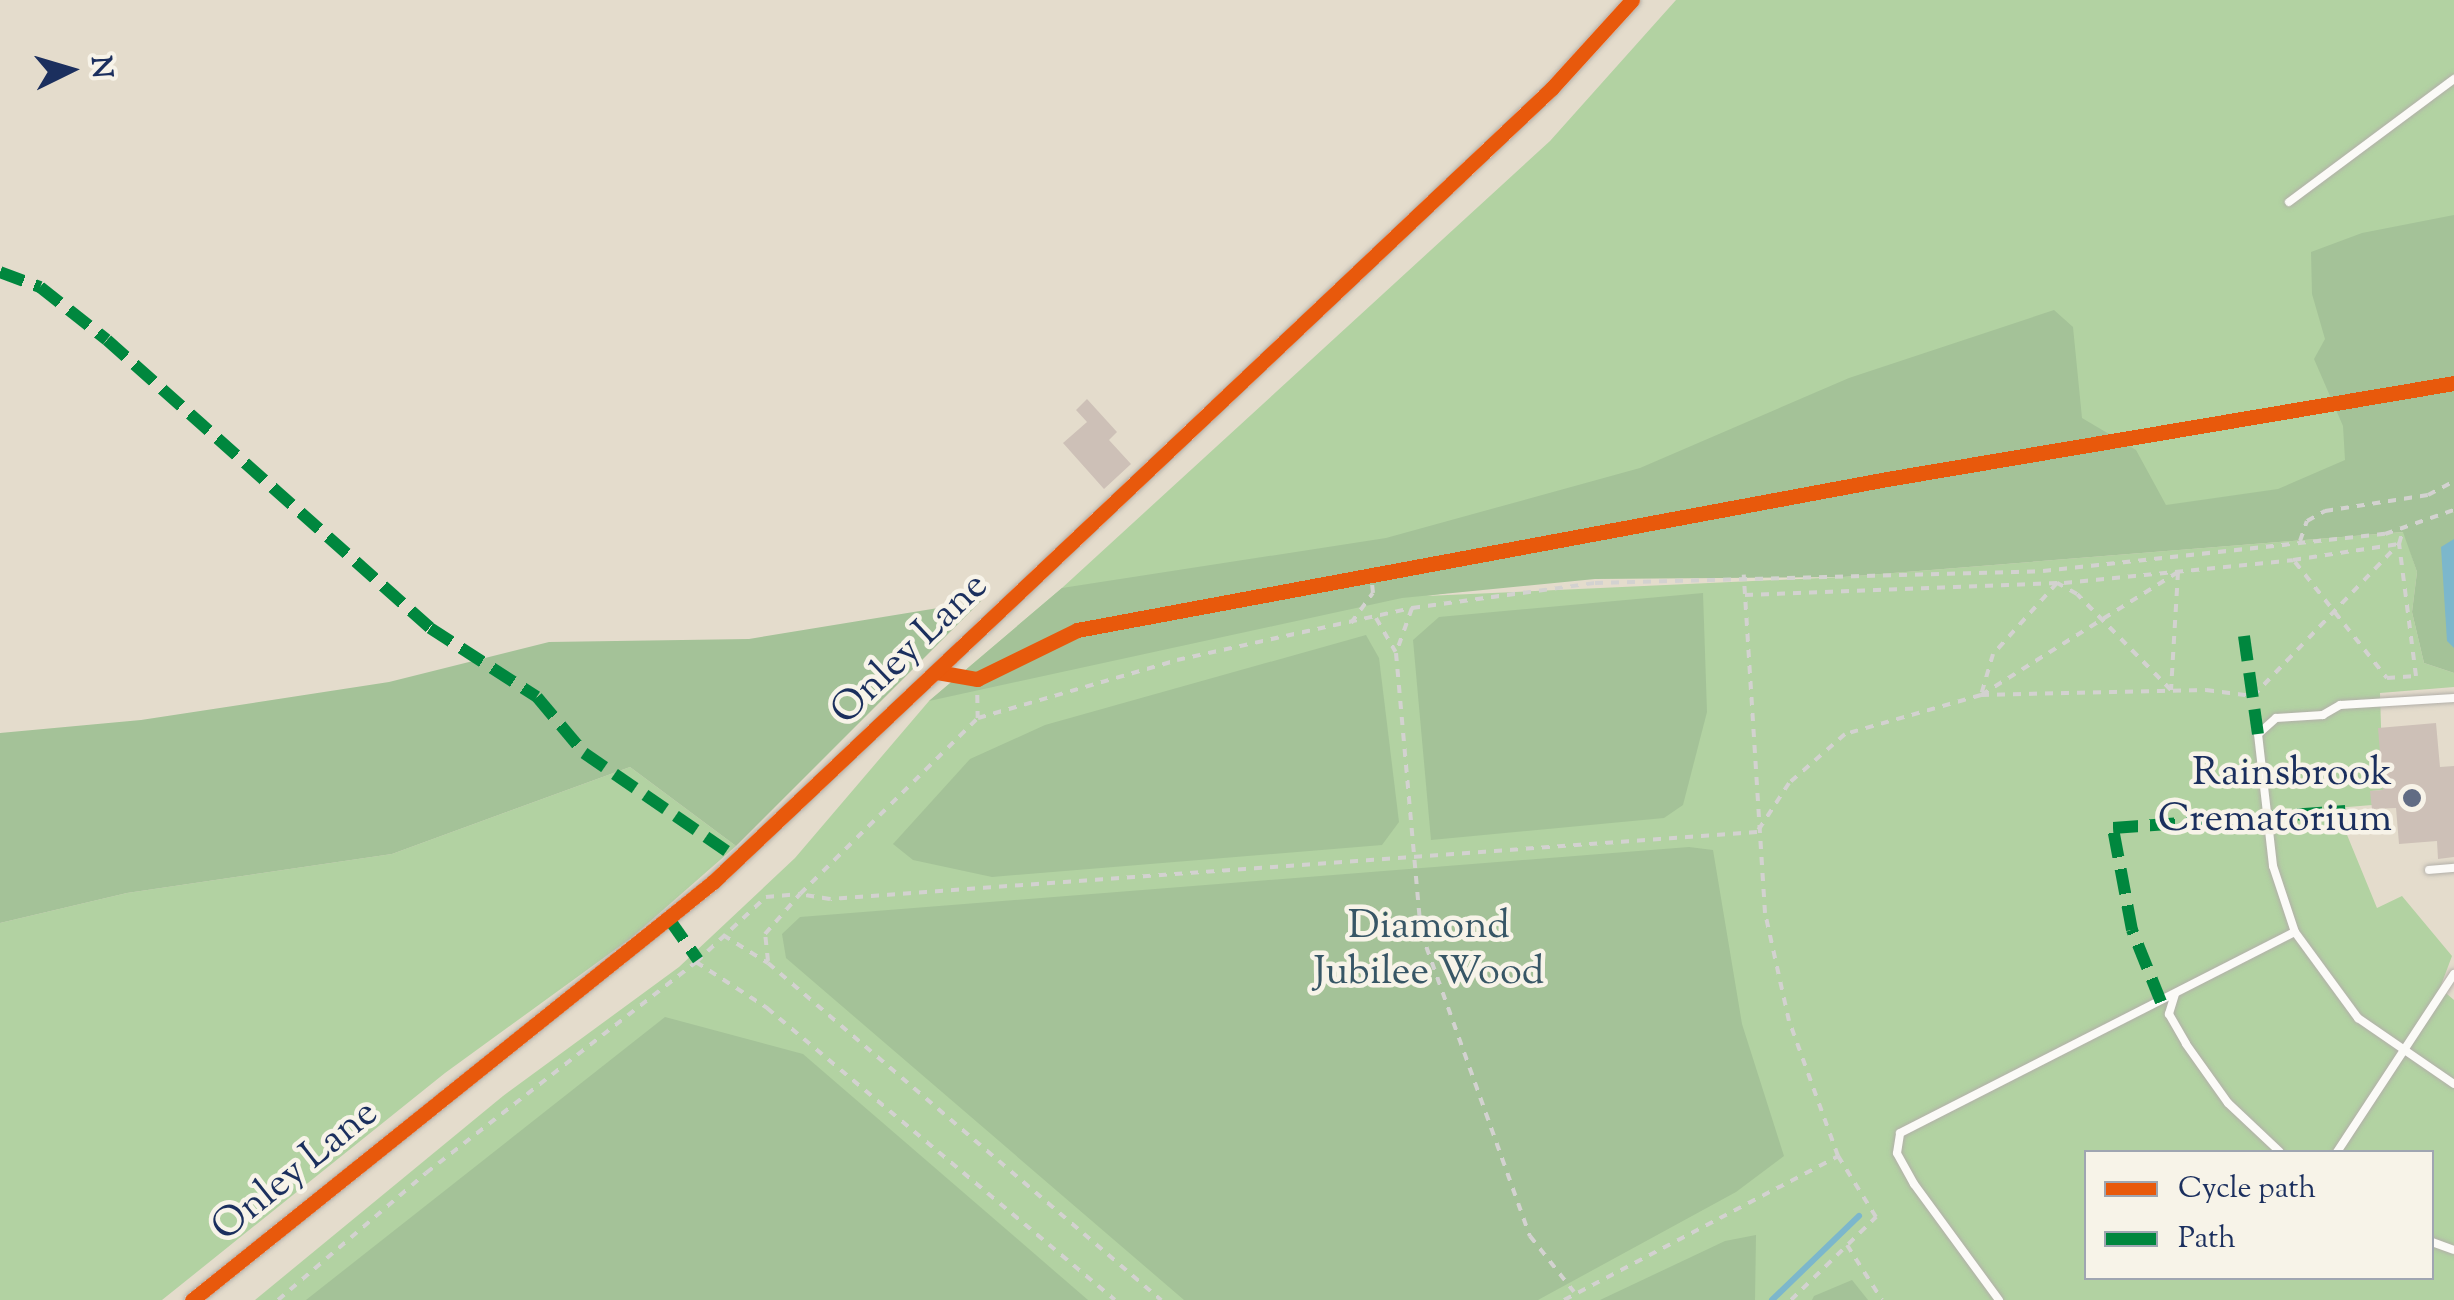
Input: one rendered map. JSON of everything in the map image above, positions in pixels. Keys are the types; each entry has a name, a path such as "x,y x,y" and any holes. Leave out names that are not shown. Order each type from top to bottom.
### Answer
{"street":[{"name":"Onley Lane","path":"192,1300 669,919 938,672 1552,88 1632,0"}],"lane":[{"path":"2290,202 2454,79"},
{"path":"2454,698 2340,705 2322,714 2276,718 2258,734 2273,866 2295,932 2358,1018 2404,1055 2454,1084"},
{"path":"2429,870 2454,868"},
{"path":"1999,1300 1914,1184 1897,1153 1900,1133 2295,932"},
{"path":"2337,1150 2404,1055 2454,974"},
{"path":"2175,994 2168,1014 2186,1044 2228,1103 2278,1150"}],"path":[{"path":"2299,542 2307,521 2325,511 2428,495 2454,481"},
{"path":"768,962 766,934 800,894 978,718 1177,660 1412,608 1595,582 1744,575 2044,571 2404,527 2454,510"},
{"path":"2293,560 2387,678 2416,676 2399,544 2404,527"},
{"path":"1745,596 2057,583 2293,560 2399,544"},
{"path":"1757,832 1788,783 1845,734 1980,695 2171,690 2253,696 2399,544"},
{"path":"1351,578 1390,571"},
{"path":"1980,695 2178,572"},
{"path":"2171,690 2178,572"},
{"path":"1350,624 1374,593 1371,575"},
{"path":"1744,575 1765,913 1789,1021 1838,1156 1876,1217 1791,1300"},
{"path":"2057,583 2102,619 2171,690"},
{"path":"1980,695 1994,654 2057,583"},
{"path":"1396,653 1412,608"},
{"path":"1376,618 1396,653 1412,804 1411,860 1422,932 1462,1056 1524,1206 1530,1236 1576,1294"},
{"path":"938,672 977,678 994,671"},
{"path":"977,678 978,718"},
{"path":"278,1300 426,1174 696,962 766,897 800,894 830,899 1757,832"},
{"path":"723,935 768,962 1160,1300"},
{"path":"696,962 767,1008 1115,1300"},
{"path":"1564,1300 1838,1156"},
{"path":"1847,1245 1882,1300"}],"green space":[{"name":"Diamond Jubilee Wood","path":"1676,0 2454,0 2454,499 1671,561 1426,596 1843,577 2404,532 2417,572 2412,612 2424,663 2454,673 2454,687 2380,693 2383,790 2371,791 2372,805 2336,808 2377,908 2402,896 2452,956 2440,988 2454,1000 2454,1300 255,1300 503,1096 679,967 795,858 929,701 1062,588 1550,141"},
{"path":"2454,215 2454,673 2424,663 2412,612 2417,572 2403,532 1843,577 1595,579 1402,598 929,701 1062,588 1386,538 1640,468 1849,378 2054,310 2073,327 2082,418 2136,450 2166,505 2278,489 2345,460 2343,426 2314,359 2325,339 2312,294 2311,252 2362,233"},
{"path":"1703,593 1707,712 1683,805 1664,818 1431,840 1413,640 1439,617"},
{"path":"981,601 736,846 630,767 392,854 127,893 0,923 0,733 141,720 389,682 549,642 749,639"},
{"path":"1366,635 1379,658 1399,822 1382,845 992,877 913,860 893,844 970,759 1045,725"},
{"path":"630,767 736,846 631,938 445,1073 162,1300 0,1300 0,923 127,893 392,854"},
{"name":"Diamond Jubilee Wood","path":"1689,847 1713,850 1742,1024 1784,1156 1736,1192 1538,1300 1184,1300 786,958 782,934 800,917"},
{"path":"665,1017 803,1054 1088,1300 306,1300"},
{"path":"1756,1235 1755,1300 1600,1300 1725,1241"},
{"path":"1852,1280 1868,1300 1812,1300 1814,1296"}],"water":[{"path":"2454,539 2454,648 2447,641 2441,547"}],"building":[{"path":"1087,399 1117,432 1109,440 1131,464 1104,489 1063,443 1087,422 1076,410"},
{"name":"Rainsbrook Crematorium","path":"2436,723 2440,767 2454,766 2454,857 2438,859 2437,841 2399,844 2396,808 2372,809 2370,791 2383,790 2378,728"}],"waterway":[{"path":"1772,1300 1859,1216"}],"marked path":[{"path":"0,272 40,287 107,340 430,628 537,697 584,753 737,858"},
{"path":"2244,636 2258,734"},
{"path":"2161,1002 2132,930 2113,828 2345,811"},
{"path":"669,919 698,960"}],"cycle path":[{"path":"192,1300 713,882 1552,88 1632,0"},
{"path":"937,672 977,679 1077,630 1887,479 2454,383"}],"place":[{"name":"Rainsbrook Crematorium","path":"2412,798"}]}
